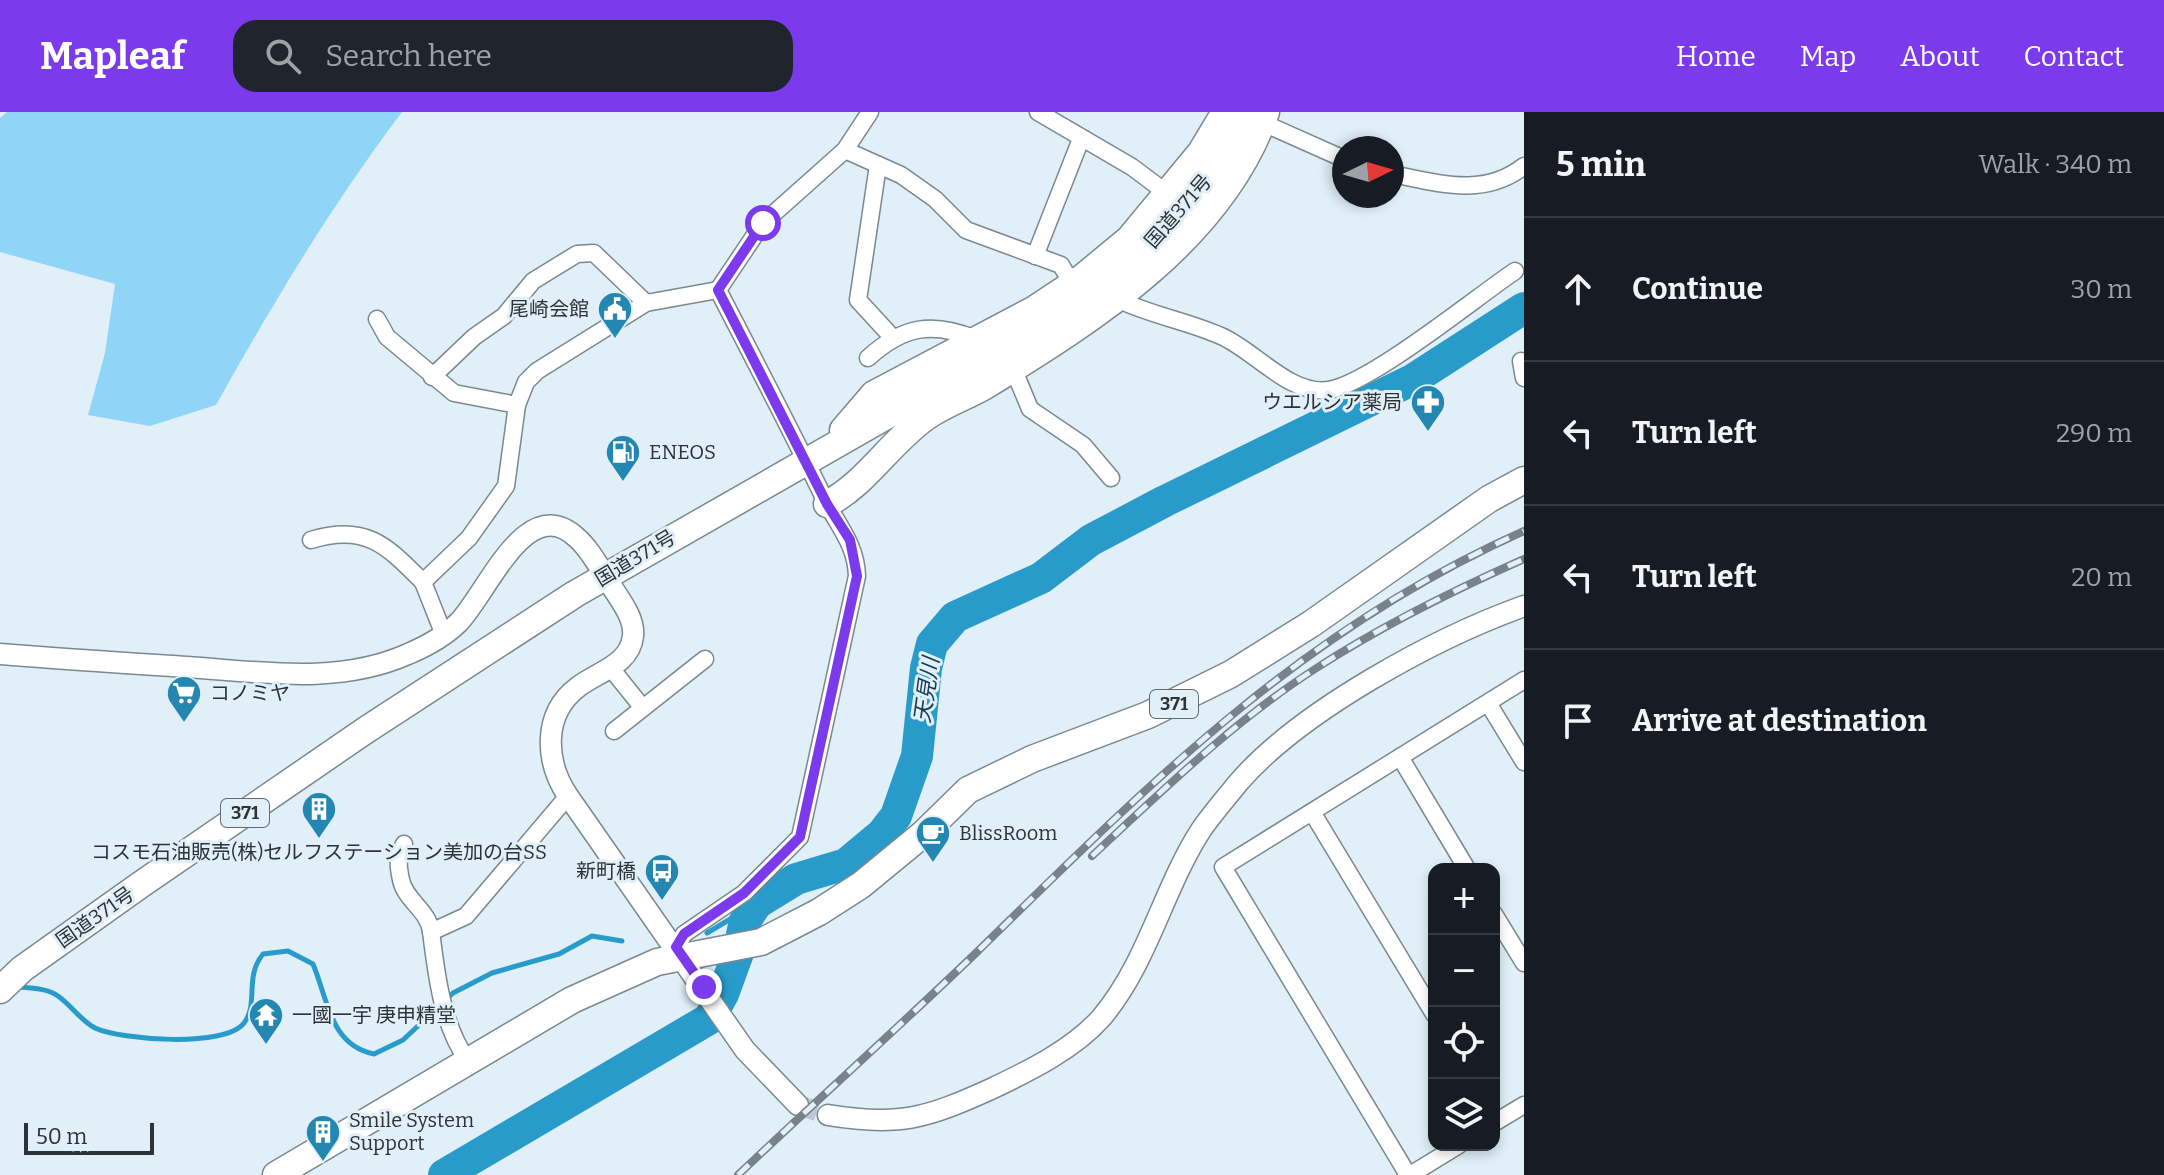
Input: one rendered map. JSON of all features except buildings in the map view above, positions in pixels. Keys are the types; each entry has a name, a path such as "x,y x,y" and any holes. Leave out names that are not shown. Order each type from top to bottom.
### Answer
{"highway":[{"name":"371","path":"831,445 874,394 1033,310 1129,239 1201,152 1225,112"},
{"path":"827,504 852,491 896,439 929,414 1013,368 1117,299 1183,238 1226,188 1258,116"},
{"name":"国道371号","path":"0,990 22,969 366,730 604,576 1005,348 1103,285 1146,249 1183,211 1231,141 1258,116"},
{"name":"371","path":"276,1175 572,1000 679,952 761,942 819,912 861,885 923,834 968,790 1032,759 1148,715 1231,674 1311,624 1489,499 1524,480"}],"street":[{"path":"423,582 469,538 506,486 517,405 526,382 537,371 646,303 718,290 763,223 845,150 870,112"},
{"path":"1041,112 1081,139 1132,167 1168,194"},
{"path":"1258,116 1332,153"},
{"path":"1035,256 1081,139"},
{"path":"845,150 878,165 935,199 966,230 1061,265 1072,284"},
{"path":"878,165 858,300 892,337"},
{"path":"1404,176 1482,188 1511,177 1524,166"},
{"path":"432,377 474,337 504,316 533,281 577,254 594,253 646,303"},
{"path":"1117,299 1222,336 1288,379 1309,388 1329,390 1373,371 1515,271"},
{"path":"679,952 684,934 744,893 800,837 857,576 850,540 827,504 718,290"},
{"path":"377,319 387,337 454,393 517,405"},
{"path":"868,358 892,337 923,328 955,331 976,339"},
{"path":"1013,368 1030,409 1083,445 1111,478"},
{"path":"0,654 342,674 391,662 444,635 459,622 526,533 538,525 563,525 580,540 625,607 633,635 627,654 564,700 551,731 550,753 568,796 745,1050 798,1105"},
{"path":"311,540 355,535 372,538 400,557 423,582 444,635"},
{"path":"828,1115 872,1122 923,1118 1023,1074 1057,1053 1100,1019 1127,981 1200,831 1240,781 1272,749 1327,708 1451,636 1524,606"},
{"path":"614,731 705,659"},
{"path":"610,667 642,707"},
{"path":"1449,1151 1409,1175 1223,867 1524,680"},
{"path":"1488,703 1524,762"},
{"path":"1400,757 1463,863"},
{"path":"431,932 466,916 568,796"},
{"path":"1312,812 1430,1007"},
{"path":"404,844 398,855 404,893 423,913 431,932 432,954 444,1002 468,1061"},
{"path":"1500,924 1524,963"},
{"path":"1500,1117 1524,1105"}],"shaded area":[{"path":"7,112 402,112 304,255 216,405 150,426 88,415 105,353 115,284 0,252 0,118"}],"waterway":[{"name":"天見川","path":"444,1175 709,1019 723,994 738,953 745,921 757,903 796,879 846,864 882,834 896,816 917,756 926,668 932,644 955,617 1041,578 1091,540 1165,501 1414,379 1524,308"},
{"path":"707,933 757,903"},
{"path":"17,987 54,993 90,1025 108,1032 149,1038 195,1039 233,1031 244,1023 251,1007 257,963 263,954 288,951 313,964 339,1031 359,1049 374,1054 403,1040 453,993 492,973 559,954 592,936 622,941"}],"tunnel":[{"path":"798,1105 828,1115"}],"railway":[{"path":"738,1175 1103,830 1231,716 1368,615 1443,571 1524,531"},
{"path":"1092,856 1199,758 1285,689 1391,624 1524,559"}],"place":[{"name":"尾崎会館","path":"615,340"},
{"name":"ウエルシア薬局","path":"1428,433"},
{"name":"ENEOS","path":"623,483"},
{"name":"コノミヤ","path":"184,724"},
{"name":"コスモ石油販売(株)セルフステーション美加の台SS","path":"319,840"},
{"name":"BlissRoom","path":"933,864"},
{"name":"新町橋","path":"662,902"},
{"name":"一國一宇 庚申精堂","path":"266,1046"},
{"name":"Smile System Support","path":"323,1163"}],"route":[{"path":"704,987 676,947 684,934 712,918 744,893 800,837 857,576 856,558 850,540 827,504 764,375 718,290 763,223"}]}
